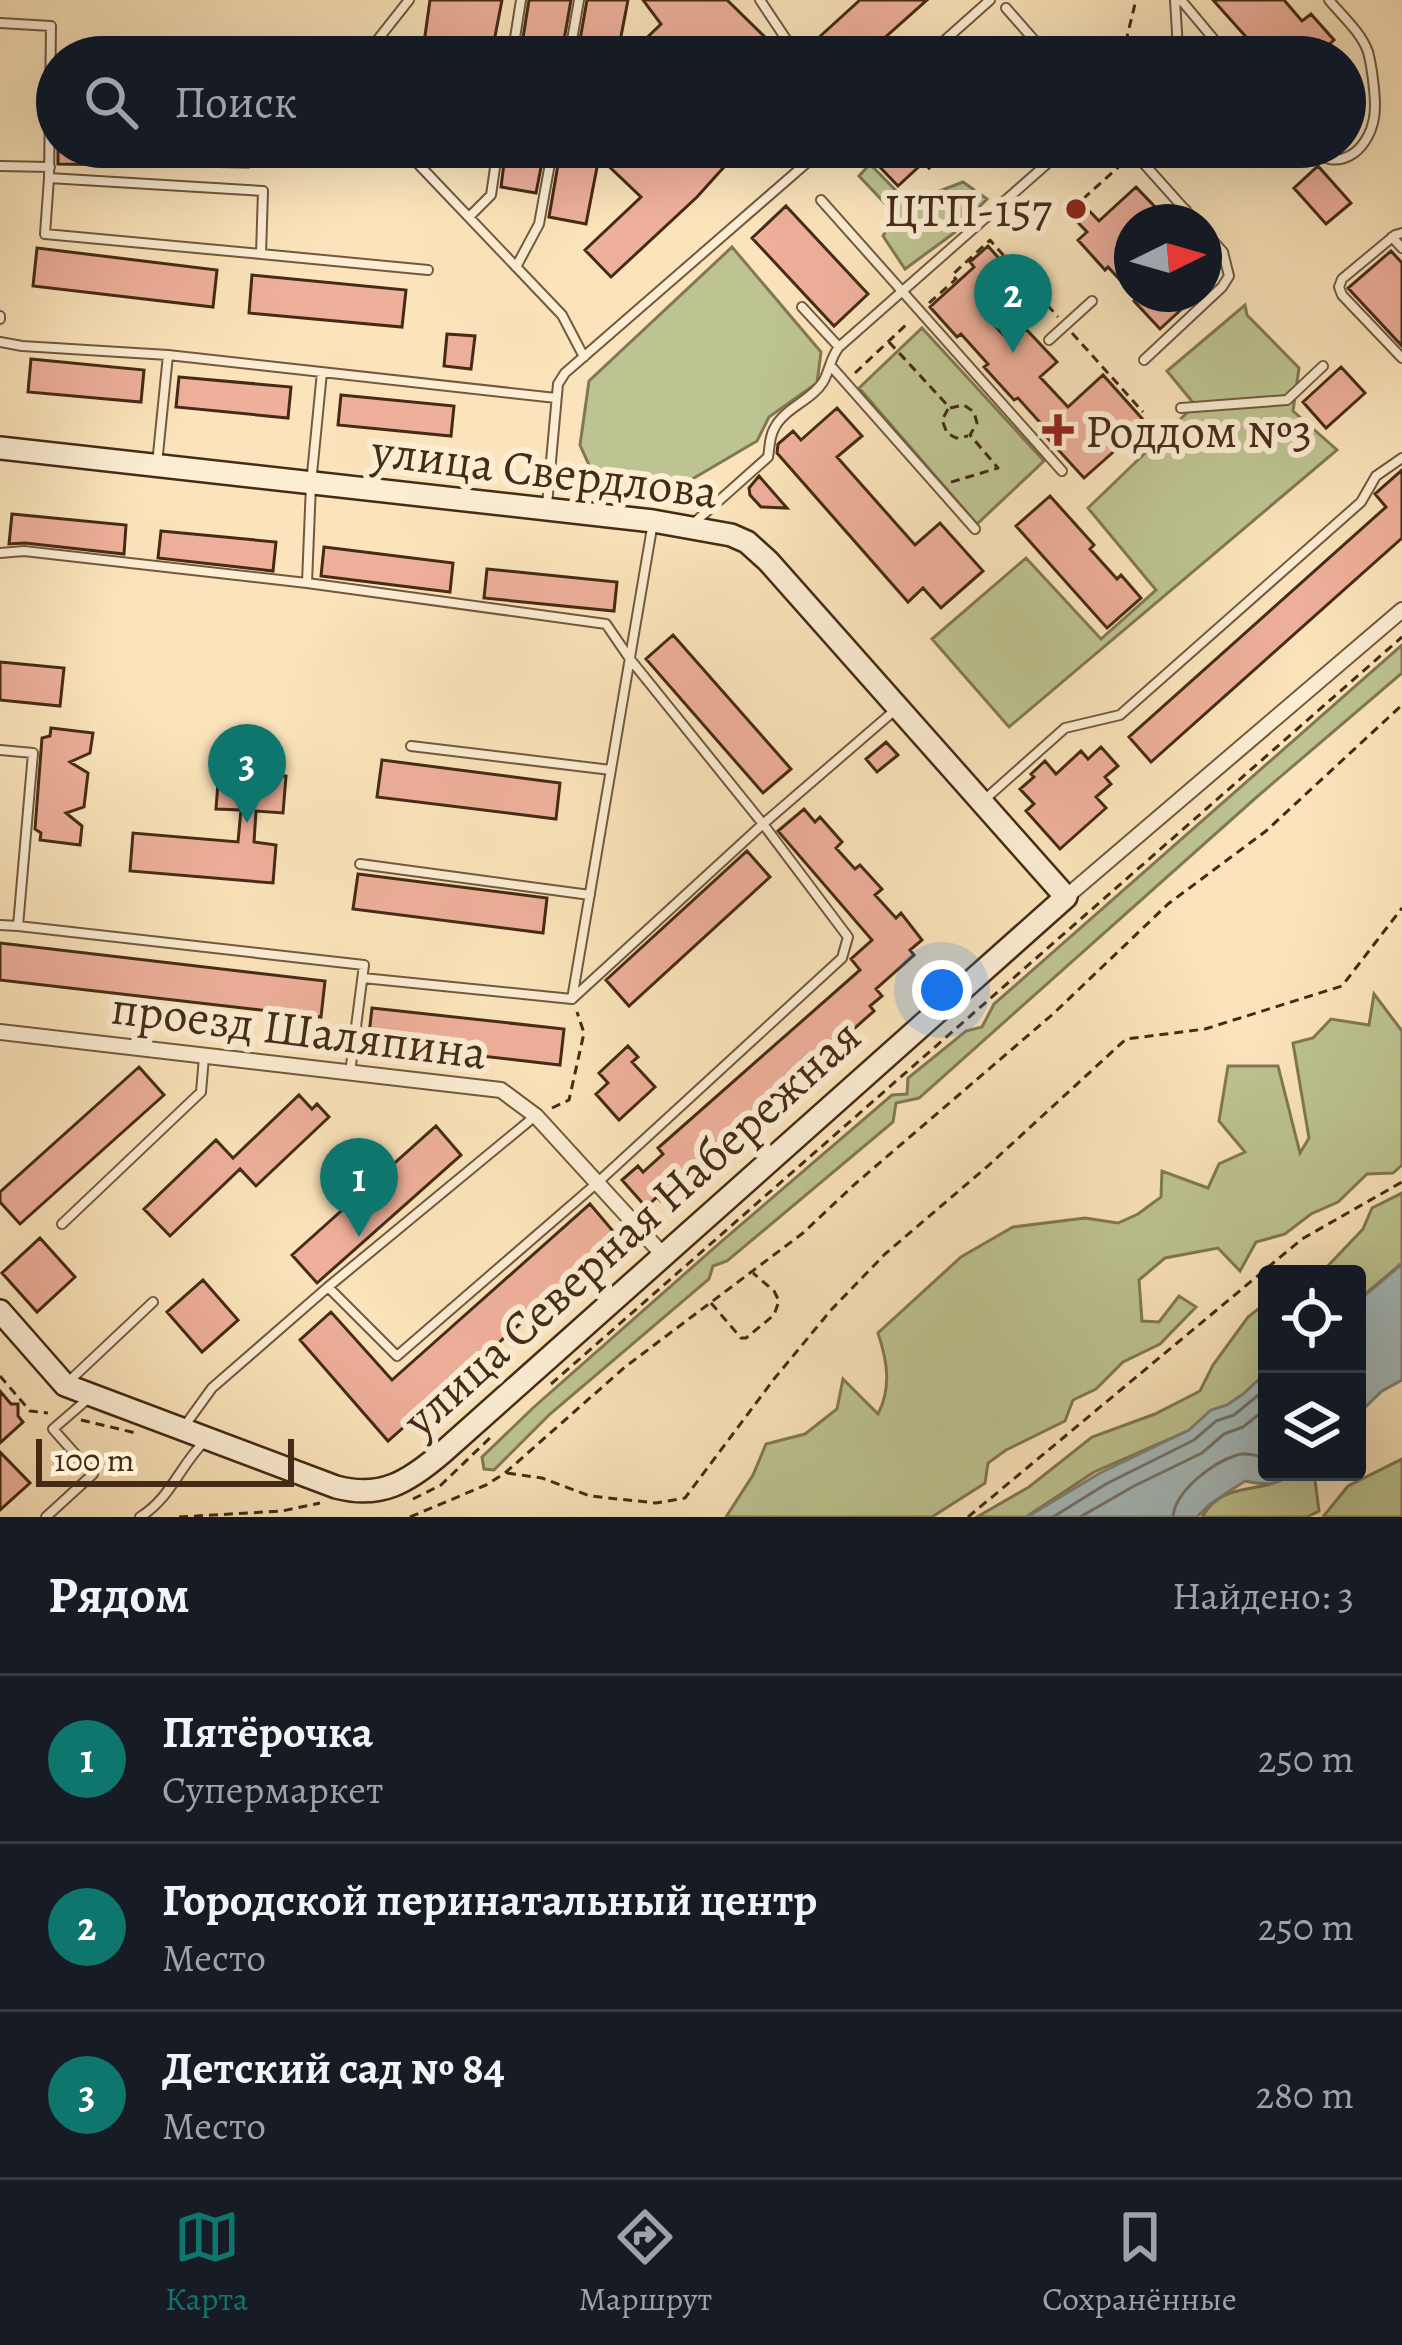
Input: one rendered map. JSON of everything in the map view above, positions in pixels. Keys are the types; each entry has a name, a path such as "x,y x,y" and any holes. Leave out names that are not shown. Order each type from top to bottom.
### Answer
{"street":[{"name":"улица Свердлова","path":"0,448 653,521 731,535 768,561 1066,897"},
{"name":"улица Северная Набережная","path":"65,1385 350,1491 374,1492 396,1484 430,1464 1066,897 1402,610"},
{"name":"проезд Шаляпина","path":"0,1032 501,1090 536,1116 664,1256"},
{"path":"0,1311 65,1385"}],"lane":[{"path":"381,36 409,0"},
{"path":"515,36 521,0"},
{"path":"573,36 579,0"},
{"path":"760,0 786,36"},
{"path":"950,36 991,0"},
{"path":"1178,0 1178,36"},
{"path":"1178,0 1210,36"},
{"path":"1329,0 1359,36"},
{"path":"1006,8 1031,36"},
{"path":"0,23 51,26 51,36"},
{"path":"1366,47 1375,109 1366,137"},
{"path":"0,166 263,191 261,254"},
{"path":"50,168 45,234 428,270"},
{"path":"422,168 562,315 584,357"},
{"path":"469,218 490,195 494,168"},
{"path":"516,267 539,224 549,168"},
{"path":"547,509 556,398 565,373 795,168"},
{"path":"690,527 768,457 778,421 818,388 839,347 1042,168"},
{"path":"1148,168 1181,204"},
{"path":"820,200 1062,471"},
{"path":"1402,248 1397,235 1342,279 1339,287 1402,358"},
{"path":"1222,252 1229,276 1222,287"},
{"path":"1049,340 1092,301"},
{"path":"802,307 839,347"},
{"path":"1144,360 1195,312"},
{"path":"0,342 168,355 556,398"},
{"path":"156,466 168,355"},
{"path":"829,364 975,529"},
{"path":"1181,408 1287,400 1323,366"},
{"path":"307,583 322,372"},
{"path":"982,802 1065,728 1120,715 1361,502 1376,476 1402,458"},
{"path":"572,999 653,521"},
{"path":"0,553 24,551 307,583 606,624 848,937 842,958 597,1183 397,1356 328,1288"},
{"path":"363,978 572,999 898,708"},
{"path":"411,746 611,770"},
{"path":"0,750 33,753 18,926"},
{"path":"360,864 590,895"},
{"path":"0,925 364,965 350,1072"},
{"path":"62,1224 201,1092 205,1056"},
{"path":"182,1430 212,1388 536,1116"},
{"path":"65,1385 153,1302"},
{"path":"46,1517 93,1474 53,1429 91,1395"},
{"path":"140,1517 161,1502 206,1440"}],"path":[{"path":"1128,36 1136,0"},
{"path":"1083,199 1114,168"},
{"path":"845,382 956,278 952,275 989,240 1143,412"},
{"path":"888,341 950,408"},
{"path":"964,405 974,412 977,423 970,435 956,439 947,433 942,420 950,408 964,405"},
{"path":"1150,420 1157,428"},
{"path":"937,486 998,468 970,435"},
{"path":"410,1517 505,1473 626,1367 803,1233 1053,1014 1168,904 1266,831 1402,705"},
{"path":"505,1473 542,1478 590,1496 656,1503 685,1498 831,1310 885,1254 1126,1039 1205,1029 1342,986 1402,908"},
{"path":"536,1116 569,1100 584,1033 572,999"},
{"path":"968,1517 1302,1239 1402,1183"},
{"path":"711,1304 741,1339 746,1338 774,1315 779,1301 752,1272"},
{"path":"179,1517 320,1504"}],"green space":[{"path":"874,168 912,207 963,182 987,199 954,233 905,269 883,236 896,215 859,176"},
{"path":"732,247 821,352 817,383 769,417 757,441 655,501 613,489 589,465 580,445 589,381"},
{"path":"1245,305 1247,315 1299,368 1293,411 1337,450 1009,727 932,639 1026,558 1101,639 1156,590 1088,508 1195,405 1167,371"},
{"path":"922,328 1044,461 977,524 859,388"},
{"path":"1402,645 1402,673 919,1098 896,1103 893,1122 727,1261 713,1266 709,1279 550,1414 494,1470 484,1469 482,1457 534,1407 892,1095 907,1094 908,1078 966,1031 982,1027 994,1004"},
{"path":"1374,994 1402,1031 1402,1165 1393,1173 1367,1174 1338,1202 1311,1214 1285,1234 1256,1242 1240,1271 1218,1248 1165,1258 1139,1280 1142,1321 1159,1322 1179,1296 1196,1307 1160,1344 1123,1362 1096,1389 1073,1400 1065,1421 1006,1450 988,1463 985,1483 932,1517 726,1517 766,1444 805,1434 837,1409 843,1379 878,1414 887,1374 878,1333 961,1257 1013,1227 1085,1218 1118,1223 1161,1197 1162,1171 1208,1188 1219,1164 1245,1152 1219,1121 1228,1066 1278,1066 1300,1153 1309,1138 1293,1043 1313,1038 1331,1019 1369,1025"},
{"path":"1402,1193 1402,1263 1366,1293 1366,1265 1329,1265 1363,1229 1372,1208"},
{"path":"1258,1309 1258,1383 1215,1419 1094,1472 1026,1517 977,1517 1029,1487 1092,1437 1200,1391"},
{"path":"1402,1459 1402,1517 1323,1517 1348,1486"},
{"path":"1315,1481 1319,1511 1307,1517 1202,1517 1231,1493 1278,1482"}],"water":[{"path":"1402,1264 1402,1380 1366,1406 1366,1373 1366,1294"},
{"path":"1258,1380 1258,1481 1278,1481 1269,1484 1245,1481 1197,1517 1027,1517 1100,1473 1189,1430 1211,1410"}],"building":[{"path":"430,0 502,0 495,36 425,36"},
{"path":"529,0 571,0 565,36 523,36"},
{"path":"587,0 628,0 621,36 581,36"},
{"path":"643,0 727,0 764,36 649,36 661,24"},
{"path":"860,0 927,0 887,36 820,36"},
{"path":"1213,0 1284,0 1302,21 1311,14 1330,36 1245,36"},
{"path":"503,168 541,168 536,193 501,187"},
{"path":"557,168 597,168 586,224 549,217"},
{"path":"611,168 723,168 611,277 585,250 641,197"},
{"path":"881,168 918,168 898,186"},
{"path":"1320,168 1351,203 1326,224 1294,188"},
{"path":"1136,187 1152,204 1118,204"},
{"path":"1077,198 1099,221 1114,207 1114,274 1078,240 1087,232 1065,209"},
{"path":"786,206 868,294 834,326 752,238"},
{"path":"988,246 1019,281 983,313 1011,343 1026,329 1057,362 1040,377 1068,407 1103,375 1146,423 1084,478 1018,398 1014,400 984,367 988,364 961,334 957,337 930,307 974,267 970,262"},
{"path":"37,248 217,270 213,307 33,286"},
{"path":"1391,251 1402,263 1402,346 1348,288"},
{"path":"252,275 406,290 402,327 249,313"},
{"path":"1144,312 1178,312 1160,329"},
{"path":"447,334 475,336 471,369 444,366"},
{"path":"31,359 144,370 141,402 28,392"},
{"path":"1341,367 1365,393 1326,428 1303,402"},
{"path":"179,377 291,387 288,418 176,407"},
{"path":"341,395 454,406 451,436 338,425"},
{"path":"837,408 862,436 837,457 915,545 940,523 983,571 941,608 923,588 908,602 777,453 778,444 793,431 801,440"},
{"path":"1402,470 1402,538 1151,762 1129,737 1386,507 1375,494"},
{"path":"759,476 787,508 761,507 750,495 749,488"},
{"path":"1050,496 1094,545 1090,549 1141,598 1107,628 1016,526"},
{"path":"12,514 126,525 124,554 9,544"},
{"path":"161,531 276,542 273,571 158,558"},
{"path":"324,547 453,563 450,592 321,576"},
{"path":"487,569 617,582 614,611 484,598"},
{"path":"673,635 791,769 763,793 646,659"},
{"path":"0,662 64,668 60,706 0,700"},
{"path":"51,728 93,733 90,753 70,762 88,773 84,807 66,813 82,826 80,845 40,840 41,833 35,829 42,738 50,736"},
{"path":"886,742 898,755 877,772 866,759"},
{"path":"1101,747 1118,766 1105,777 1111,784 1096,797 1106,808 1060,849 1026,811 1034,804 1020,789 1045,761 1056,774 1081,751 1088,759"},
{"path":"382,760 560,783 556,819 377,797"},
{"path":"219,770 286,776 283,813 256,811 254,842 276,845 273,883 130,871 133,833 238,842 241,810 216,809"},
{"path":"804,809 815,822 820,817 842,842 836,848 855,869 860,865 882,889 875,895 896,918 901,913 922,940 910,950 914,955 876,989 882,996 870,1006 874,1011 848,1034 844,1029 802,1075 798,1071 777,1089 781,1093 754,1117 751,1113 731,1131 734,1134 683,1174 687,1178 661,1201 657,1197 646,1207 622,1180 638,1166 643,1172 663,1154 658,1148 860,970 851,959 872,940 778,831"},
{"path":"747,851 770,877 629,1006 606,980"},
{"path":"358,874 547,898 543,933 353,909"},
{"path":"0,943 325,981 321,1017 0,980"},
{"path":"372,1008 564,1029 560,1065 368,1043"},
{"path":"628,1046 638,1057 632,1062 655,1087 619,1120 596,1094 608,1083 599,1073"},
{"path":"139,1067 164,1095 20,1224 0,1202 0,1192"},
{"path":"299,1095 312,1109 317,1104 329,1117 256,1186 240,1169 170,1236 144,1209 216,1140 233,1158"},
{"path":"436,1126 461,1155 317,1283 292,1255"},
{"path":"590,1204 618,1237 388,1441 300,1340 331,1312 392,1380"},
{"path":"40,1238 75,1277 37,1312 2,1273"},
{"path":"203,1280 238,1320 202,1352 167,1312"},
{"path":"0,1391 11,1404 18,1404 23,1422 0,1443"},
{"path":"0,1452 30,1483 0,1510"}],"place":[{"name":"ЦТП-157","path":"1076,209"},
{"name":"Городской перинатальный центр","path":"1013,353"},
{"name":"Роддом №3","path":"1058,430"},
{"name":"Детский сад № 84","path":"247,823"},
{"name":"Пятёрочка","path":"359,1237"}]}
